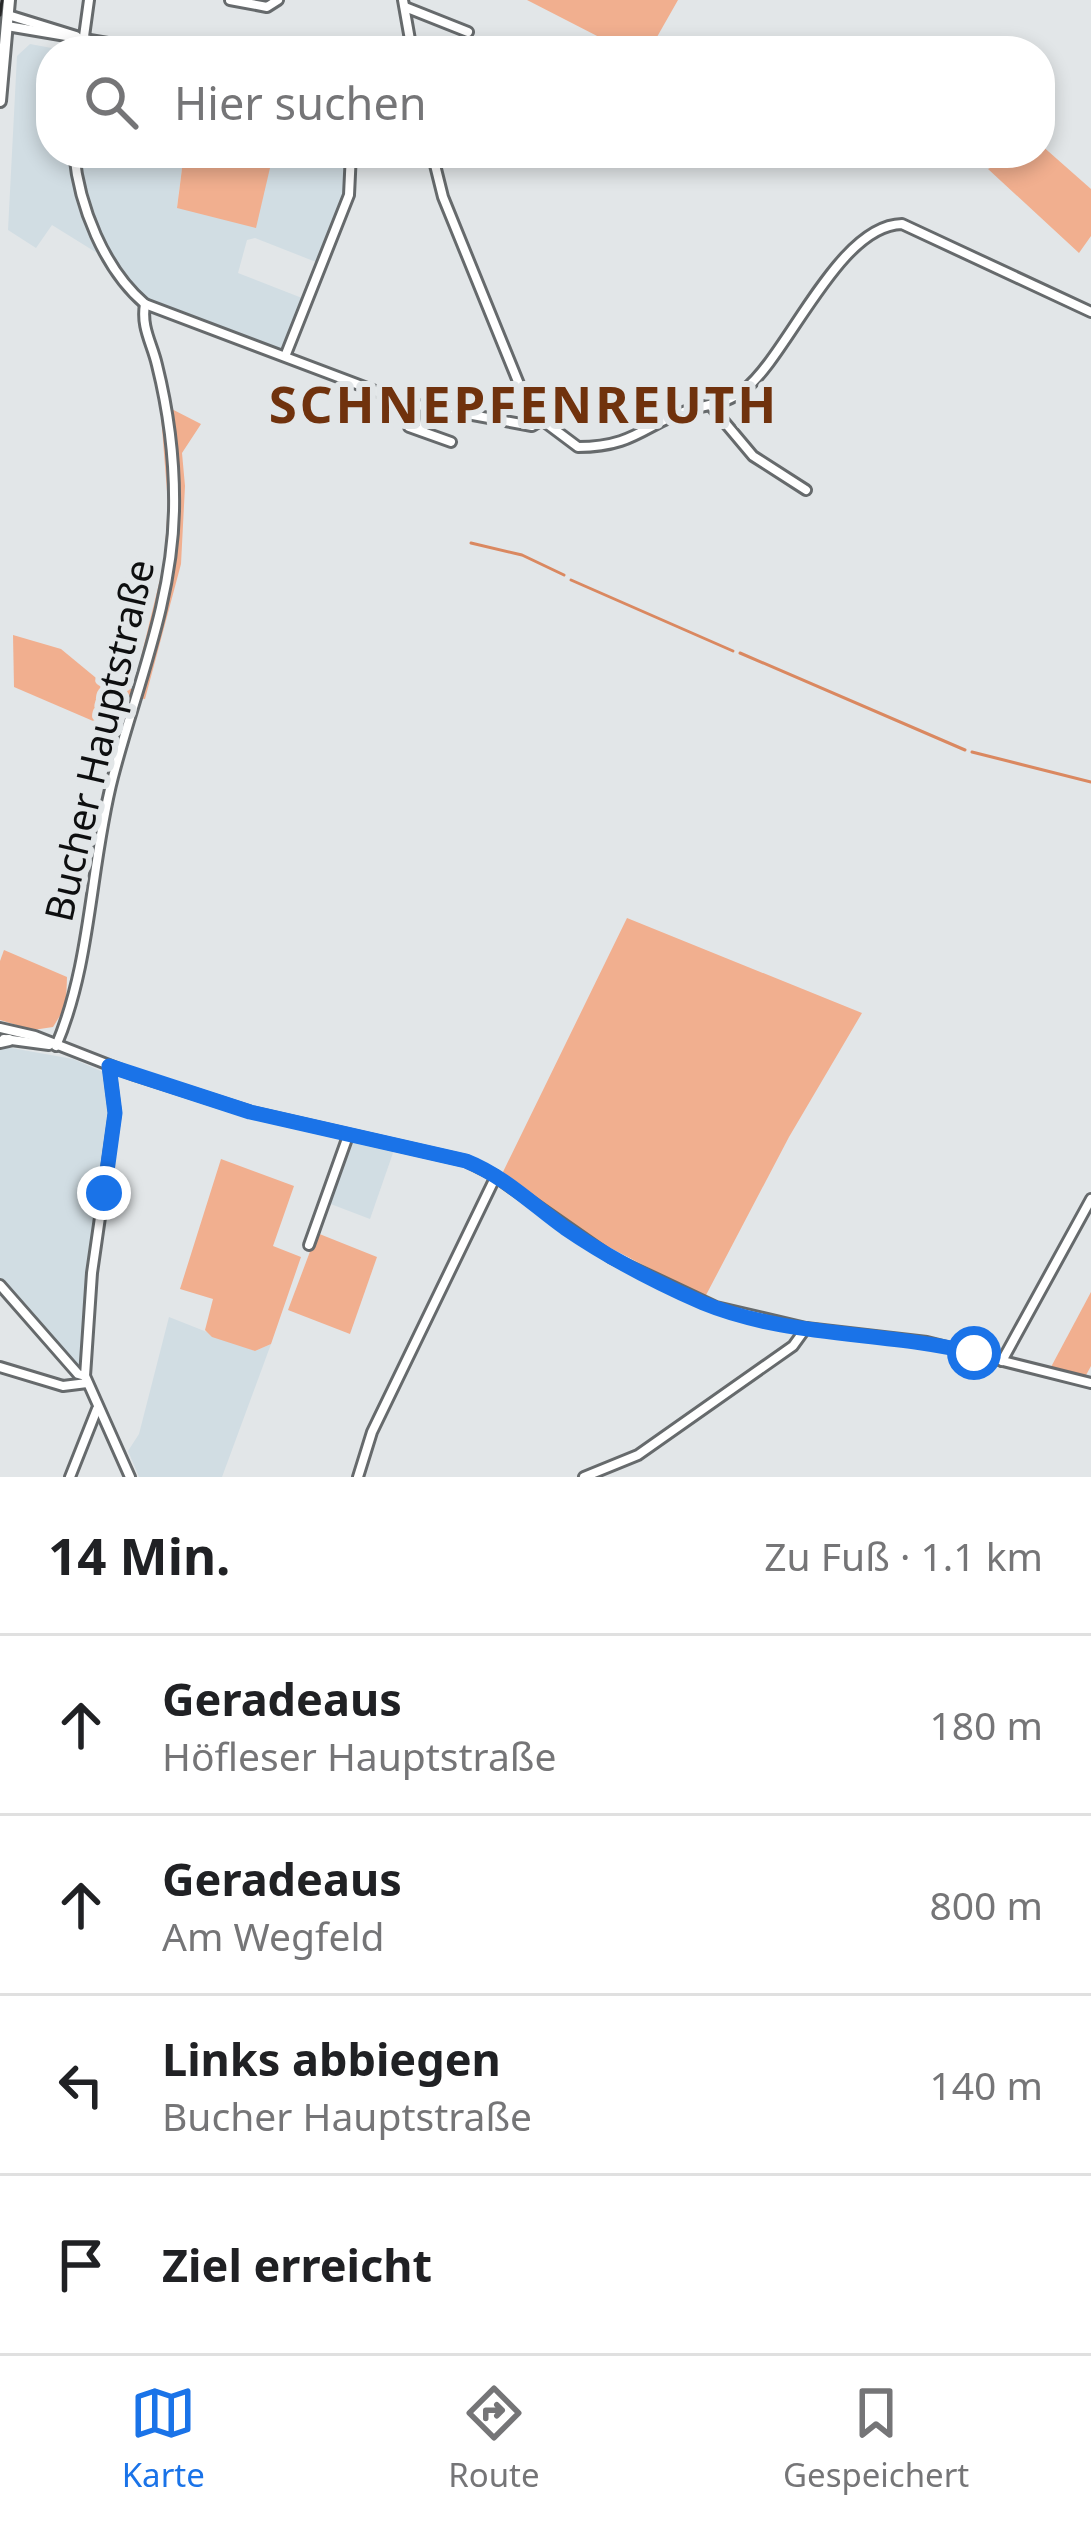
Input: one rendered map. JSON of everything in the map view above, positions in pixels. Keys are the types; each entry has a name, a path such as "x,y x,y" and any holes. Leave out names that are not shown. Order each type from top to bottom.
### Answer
{"main road":[{"path":"0,101 9,0"}],"street":[{"path":"83,36 89,0"},
{"path":"230,0 267,7 278,0"},
{"path":"404,4 468,32"},
{"path":"404,4 409,36"},
{"path":"4,20 71,36"},
{"path":"77,168 97,235 128,290 145,304 286,354 383,395 532,427 542,420"},
{"path":"286,354 350,195 351,168"},
{"path":"436,168 443,197 519,384 542,420 578,447 621,443 746,390 814,294 882,228 902,224 1091,313"},
{"name":"Bucher Hauptstraße","path":"56,1046 71,1007 112,779 171,568 172,437 157,362 142,322 145,304"},
{"path":"711,406 753,456 806,490"},
{"path":"422,431 428,408"},
{"path":"409,427 451,442"},
{"path":"0,1028 250,1112 458,1158 496,1176 583,1240 646,1277 716,1307 806,1328 921,1340 1091,1383"},
{"path":"3,1040 56,1046"},
{"path":"109,1066 115,1113 92,1273 86,1380 130,1477"},
{"path":"309,1245 348,1136"},
{"path":"358,1477 372,1432 496,1176"},
{"path":"1002,1361 1091,1199"},
{"path":"0,1285 86,1380"},
{"path":"584,1477 638,1455 793,1346 806,1328"},
{"path":"0,1367 63,1386 86,1380"},
{"path":"70,1477 97,1409"}],"shaded area":[{"path":"527,0 678,0 658,36 597,36"},
{"path":"30,44 36,45 36,168 182,168 177,207 248,168 354,168 354,182 337,230 283,351 143,301 110,261 52,225 36,248 8,230 17,56","holes":["255,238 316,262 302,298 238,273 247,240"]},
{"path":"1055,157 1091,189 1091,236 1079,253 988,169 1055,168"},
{"path":"182,168 270,168 256,228 177,208"},
{"path":"160,403 201,424 182,453 181,564 145,699 126,694 113,679 133,690 164,563 168,504"},
{"path":"13,635 61,649 130,706 121,733 14,687"},
{"path":"627,918 862,1013 789,1137 705,1297 597,1241 502,1174"},
{"path":"4,950 67,977 66,1006 53,1027 33,1030 0,1020"},
{"path":"0,1048 73,1059 108,1074 115,1102 92,1273 85,1376 0,1280"},
{"path":"351,1139 394,1150 370,1219 328,1203"},
{"path":"221,1159 294,1186 273,1246 301,1257 271,1344 255,1351 212,1337 205,1330 213,1299 180,1289"},
{"path":"317,1233 377,1257 350,1334 288,1310"},
{"path":"1091,1292 1091,1366 1085,1377 1051,1367"},
{"path":"169,1317 255,1351 271,1344 222,1477 139,1477 128,1451 139,1434"}],"waterway":[{"path":"471,543 522,555 564,575"},
{"path":"571,580 733,651"},
{"path":"740,653 965,750"},
{"path":"972,752 1091,782"}],"tram line":[{"path":"0,15 2,0"}],"district":[{"name":"SCHNEPFENREUTH","path":"524,403"}],"route":[{"path":"104,1193 115,1113 109,1066 250,1112 479,1166 606,1254 716,1307 806,1328 921,1340 974,1353"}]}
